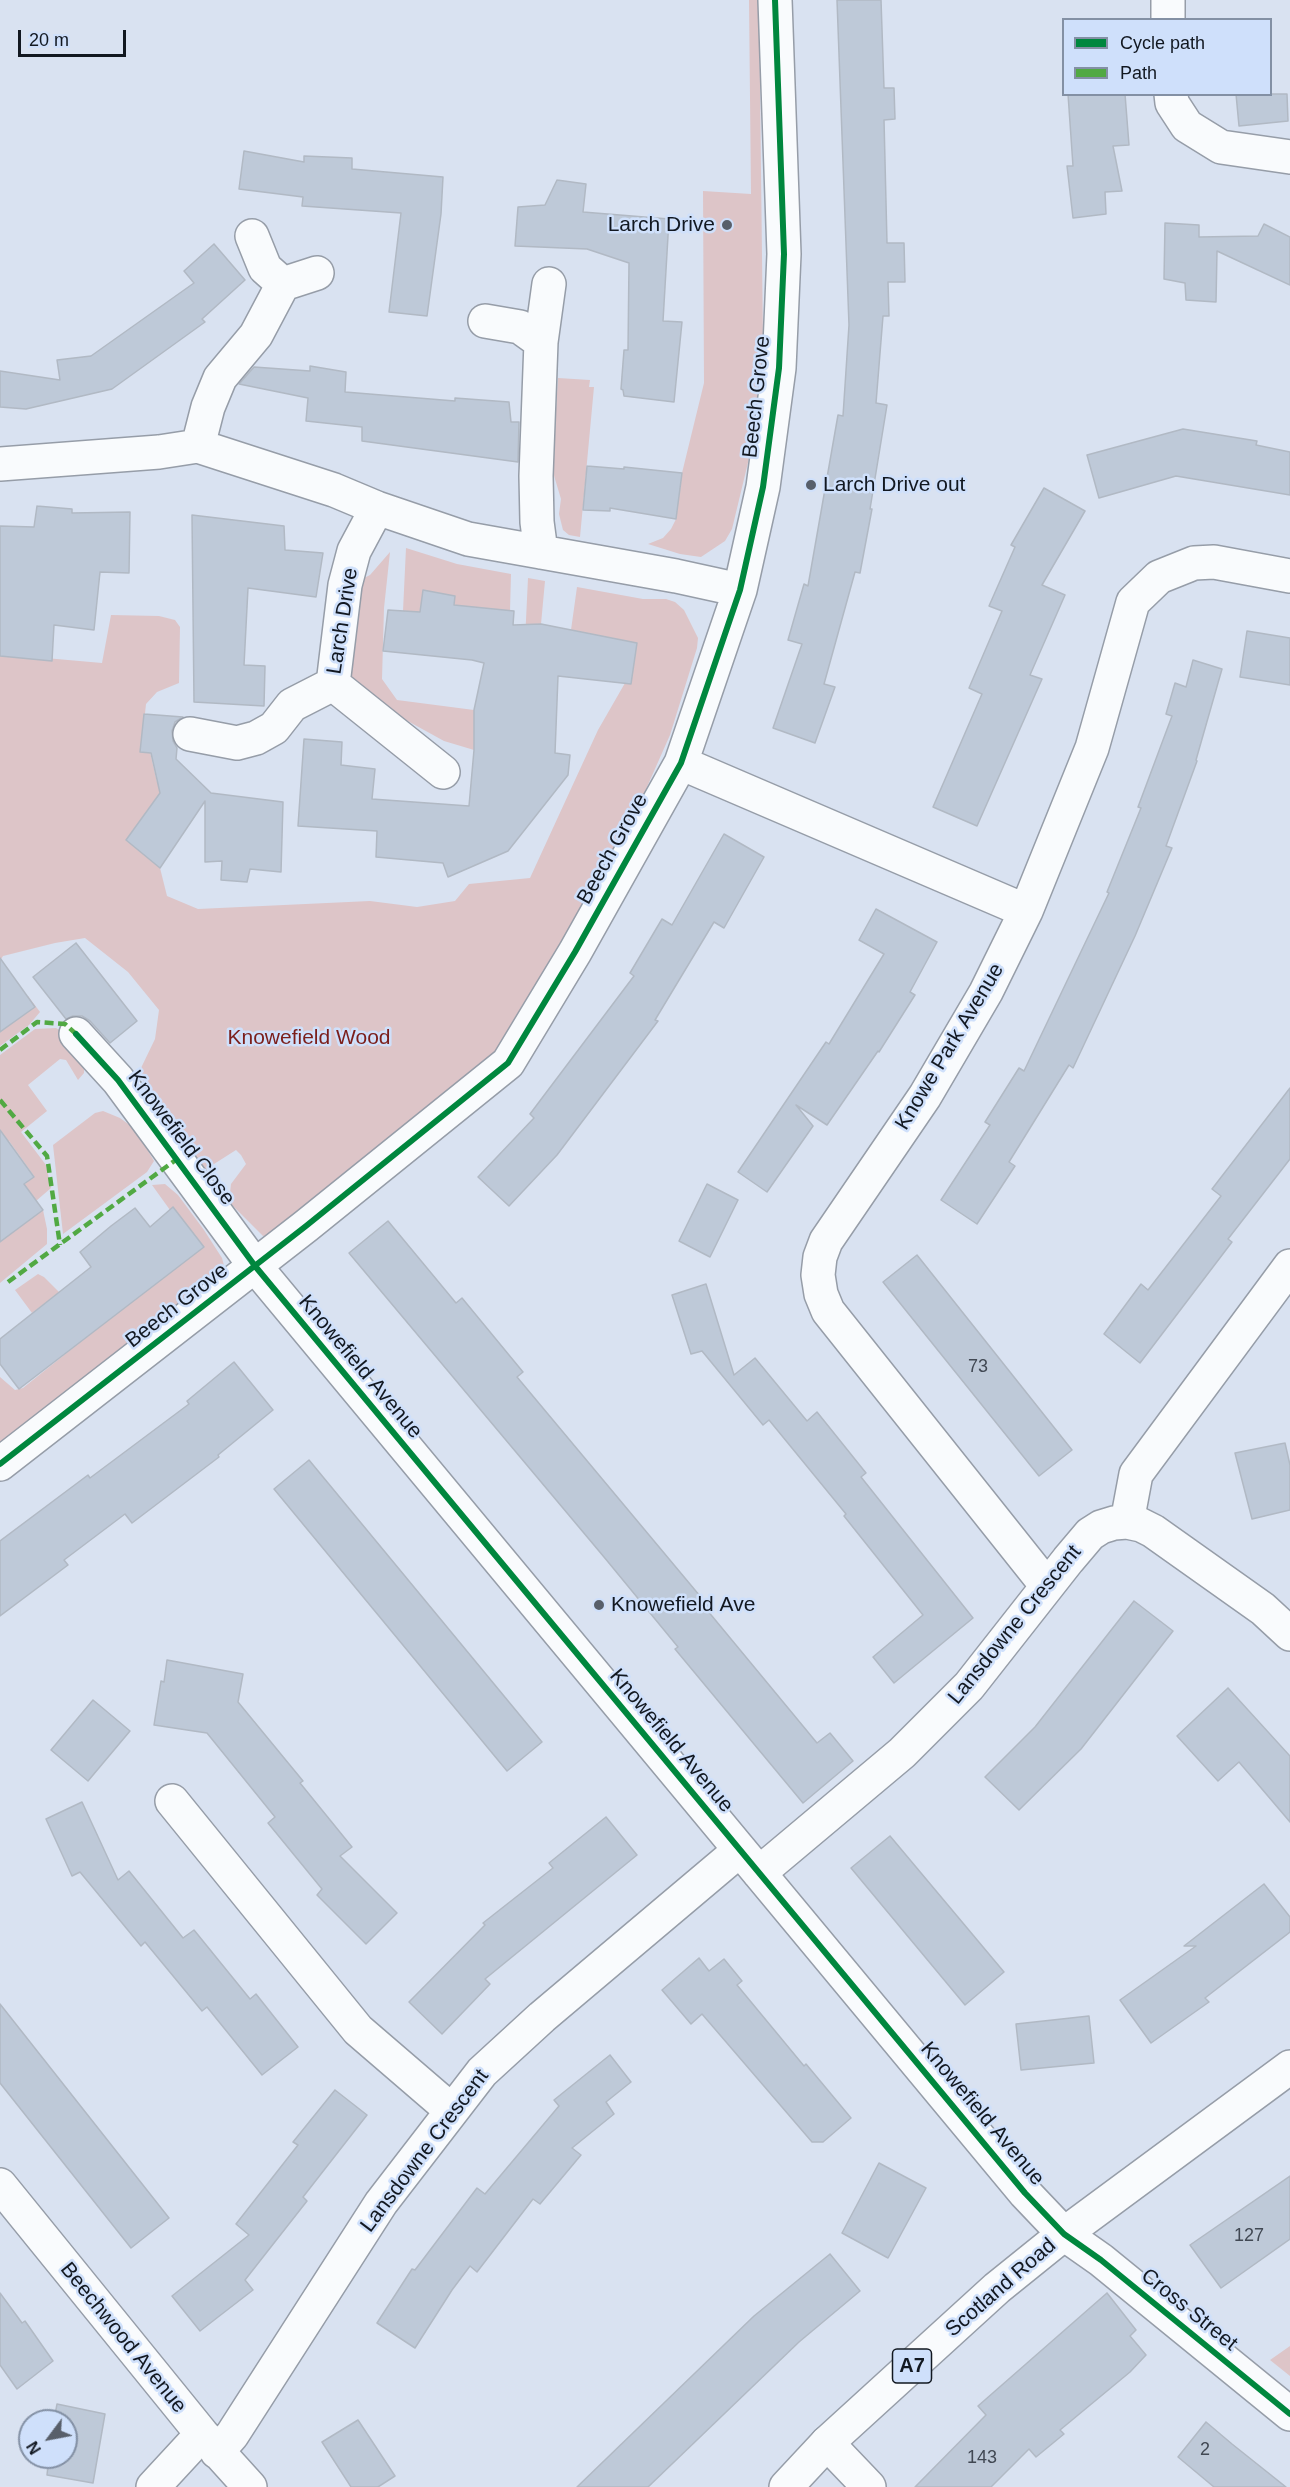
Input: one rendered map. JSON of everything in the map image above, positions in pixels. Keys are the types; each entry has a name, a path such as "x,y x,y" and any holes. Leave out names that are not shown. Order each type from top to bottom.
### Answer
{"street":[{"name":"Beech Grove","path":"0,1464 255,1266 508,1063 575,952 681,763 740,590 763,486 779,368 784,254 775,0"},
{"path":"1168,0 1168,18"},
{"path":"1171,96 1172,103 1186,126 1221,147 1290,157"},
{"path":"252,236 256,252 265,268 283,284"},
{"path":"198,446 208,407 220,378 256,335 283,284 318,273"},
{"path":"541,552 537,522 536,476 541,342 549,284"},
{"path":"485,321 520,327 541,342"},
{"path":"0,464 159,452 198,446 334,490 377,508 468,539 740,590"},
{"name":"Larch Drive","path":"190,734 237,743 256,738 274,728 292,705 333,684 345,585 354,551 377,508"},
{"name":"Knowe Park Avenue","path":"1047,1586 828,1311 821,1294 818,1275 820,1257 826,1241 925,1096 986,992 1026,910 1092,748 1133,602 1159,577 1194,563 1223,563 1290,576"},
{"path":"333,684 444,772"},
{"path":"681,763 1026,910"},
{"name":"Knowefield Close","path":"76,1034 118,1080 255,1266"},
{"name":"Knowefield Avenue","path":"255,1266 1025,2193 1064,2234"},
{"path":"1290,1266 1136,1474 1127,1522 1141,1525 1164,1538 1263,1609 1290,1634"},
{"name":"Lansdowne Crescent","path":"153,2487 209,2443 232,2435 381,2203 482,2072 542,2017 750,1861 858,1792 969,1686 1090,1534 1114,1523 1127,1522"},
{"path":"172,1801 358,2030 451,2110"},
{"name":"Scotland Road","path":"786,2487 827,2444 997,2288 1064,2234 1290,2067"},
{"name":"Beechwood Avenue","path":"0,2185 209,2443 250,2487"},
{"name":"Cross Street","path":"1064,2234 1110,2268 1290,2414"},
{"path":"827,2444 869,2487"}],"green space":[{"path":"749,0 759,0 763,341 759,395 752,446 732,529 725,541 701,557 680,554 648,544 663,538 676,519 682,473 704,383 703,191 751,194"},
{"path":"558,378 590,380 589,387 594,387 580,537 569,535 563,530 559,514 561,499 552,469"},
{"path":"406,548 457,564 511,574 510,611 474,607 420,612 403,611"},
{"path":"390,552 384,608 382,679 397,700 474,710 474,750 444,741 384,708 349,676 360,580 370,575"},
{"path":"528,578 545,581 541,624 525,641"},
{"name":"Knowefield Wood","path":"577,587 643,599 666,599 675,602 684,610 698,638 697,648 670,735 627,832 513,1036 433,1109 281,1234 263,1236 229,1202 231,1184 246,1164 241,1155 236,1150 203,1171 145,1094 141,1068 155,1039 159,1010 128,972 85,938 3,956 0,961 0,654 102,663 111,615 159,616 175,620 180,627 179,683 157,692 146,704 141,751 150,752 157,782 165,786 142,852 160,868 167,896 198,909 370,901 417,907 455,901 469,884 530,878 598,730 625,683 631,683 636,643 571,630"},
{"path":"28,996 40,1012 29,1025 0,1046 0,1032 8,1011"},
{"path":"56,1028 69,1036 84,1064 84,1073 78,1080 66,1060 60,1059 28,1085 47,1111 21,1132 46,1165 51,1188 36,1201 24,1185 34,1176 9,1141 5,1143 0,1136 0,1055 35,1029"},
{"path":"103,1111 120,1118 135,1129 154,1161 147,1172 63,1234 53,1145 95,1113"},
{"path":"165,1184 178,1195 204,1230 222,1258 227,1277 0,1444 0,1377 15,1390 23,1388 84,1339 53,1297 32,1313 15,1290 38,1274 61,1294 103,1324 204,1247 173,1207 170,1210 152,1185"},
{"path":"43,1210 47,1244 0,1283 0,1229"},
{"path":"1290,2346 1290,2376 1270,2360"}],"building":[{"path":"837,0 881,0 884,88 894,88 895,119 884,120 887,243 904,243 905,282 888,282 889,316 883,316 876,403 887,405 870,509 872,509 860,573 855,572 824,684 835,687 815,743 773,728 802,644 788,640 804,584 808,586 838,415 843,416 849,325"},
{"path":"1287,94 1288,121 1239,126 1236,96"},
{"path":"1068,96 1125,96 1129,145 1113,146 1122,191 1105,192 1106,214 1073,218 1067,166 1073,166"},
{"path":"244,151 304,162 304,156 352,158 352,169 443,177 441,214 427,316 389,312 401,213 302,206 303,197 239,189"},
{"path":"557,180 586,184 583,212 669,219 663,321 682,322 674,402 624,396 621,389 624,350 628,350 629,263 587,249 515,246 518,207 545,205"},
{"path":"1165,223 1199,225 1199,237 1258,236 1264,224 1290,237 1290,285 1217,251 1216,302 1186,300 1185,283 1164,279"},
{"path":"214,244 245,280 202,319 205,322 112,389 26,409 0,407 0,371 60,380 57,360 91,356 194,283 184,271"},
{"path":"310,366 346,372 345,392 455,401 455,398 509,402 511,422 519,422 518,462 362,441 362,427 306,421 308,398 239,384 254,367 310,371"},
{"path":"1183,429 1257,441 1256,445 1290,452 1290,495 1176,476 1099,498 1087,455"},
{"path":"587,466 682,473 676,519 610,508 610,511 583,510"},
{"path":"1044,488 1085,511 1042,585 1065,595 1030,675 1042,679 977,826 933,807 982,694 969,688 1002,611 989,606 1015,547 1011,545"},
{"path":"37,506 72,509 72,513 130,512 129,573 100,572 94,630 54,625 52,661 0,656 0,526 34,527"},
{"path":"192,515 284,526 285,550 323,553 316,597 248,588 244,665 265,666 264,706 194,702"},
{"path":"423,590 455,596 454,605 514,611 513,625 541,624 637,643 631,684 558,676 555,753 570,755 568,775 508,851 448,877 443,863 376,857 377,831 298,826 304,739 342,742 341,765 375,769 372,799 469,806 474,750 474,710 484,663 383,651 388,610 420,612"},
{"path":"1247,631 1290,638 1290,685 1240,677"},
{"path":"1193,660 1222,669 1197,761 1166,846 1172,848 1135,936 1073,1068 1069,1065 1009,1162 1015,1166 977,1224 941,1200 990,1125 985,1122 1019,1068 1024,1071 1109,893 1107,892 1141,808 1138,807 1172,716 1166,714 1175,683 1186,687"},
{"path":"144,714 183,717 175,722 172,731 173,741 177,748 176,759 211,793 283,802 281,872 250,869 247,882 221,880 222,861 205,862 205,801 160,868 126,840 160,793 151,753 140,752"},
{"path":"724,834 764,857 724,928 714,922 655,1020 658,1021 557,1155 509,1206 478,1177 534,1118 530,1114 634,976 630,973 662,919 672,925"},
{"path":"876,909 937,942 910,992 915,995 879,1052 827,1125 796,1105 813,1126 767,1192 738,1172 826,1042 829,1044 884,954 859,940"},
{"path":"76,943 137,1021 110,1043 90,1021 82,1016 66,1019 33,977"},
{"path":"0,958 35,1007 0,1032"},
{"path":"1290,1088 1290,1159 1228,1239 1232,1242 1140,1363 1104,1334 1141,1284 1148,1290 1221,1196 1212,1189"},
{"path":"0,1130 34,1177 24,1184 43,1210 0,1242"},
{"path":"707,1184 738,1200 710,1257 679,1241"},
{"path":"173,1207 204,1247 19,1389 0,1364 0,1339 91,1267 80,1252 111,1226 135,1208 150,1227"},
{"path":"388,1221 456,1303 462,1298 523,1372 517,1377 710,1608 707,1610 817,1743 830,1733 853,1761 803,1803 675,1649 678,1647 604,1557 349,1253"},
{"path":"917,1255 1072,1450 1039,1476 883,1282"},
{"path":"706,1284 734,1375 755,1358 807,1421 817,1412 866,1473 861,1477 973,1618 894,1683 873,1657 923,1615 844,1516 846,1514 769,1420 763,1425 702,1351 691,1354 672,1295"},
{"path":"234,1362 273,1410 218,1455 219,1457 132,1523 125,1514 64,1560 68,1565 0,1616 0,1541 88,1475 90,1478 189,1404 187,1401"},
{"path":"1285,1443 1290,1465 1290,1510 1252,1519 1235,1453"},
{"path":"309,1460 542,1742 507,1771 274,1489"},
{"path":"1134,1601 1173,1631 1081,1749 1019,1810 985,1777 1035,1727"},
{"path":"167,1660 243,1674 238,1702 303,1781 300,1783 352,1847 340,1856 397,1913 366,1944 317,1895 322,1889 268,1823 275,1817 207,1733 154,1725"},
{"path":"1228,1688 1290,1756 1290,1822 1239,1762 1218,1781 1177,1736"},
{"path":"93,1700 130,1731 88,1781 51,1750"},
{"path":"82,1802 118,1880 129,1871 183,1938 194,1930 250,1999 256,1994 298,2047 262,2075 207,2007 202,2011 145,1942 141,1946 80,1872 72,1876 46,1819"},
{"path":"606,1817 637,1855 485,1979 490,1984 442,2034 409,2002 485,1925 483,1923 553,1868 549,1863"},
{"path":"890,1836 1004,1972 965,2005 851,1868"},
{"path":"1264,1884 1290,1917 1290,1932 1205,1998 1209,2002 1151,2043 1120,2000 1196,1946 1184,1946"},
{"path":"699,1958 709,1971 724,1959 742,1981 737,1985 804,2066 806,2064 851,2118 823,2142 812,2142 702,2014 691,2024 662,1990"},
{"path":"0,2004 169,2218 131,2248 0,2083"},
{"path":"1089,2016 1094,2063 1021,2070 1016,2024"},
{"path":"610,2055 631,2082 606,2102 614,2114 572,2148 581,2155 540,2204 533,2199 477,2272 470,2266 415,2348 377,2323 412,2269 415,2270 477,2188 485,2194 559,2106 554,2100"},
{"path":"335,2090 367,2115 303,2197 307,2201 245,2280 253,2290 200,2331 172,2296 249,2235 236,2224 298,2145 293,2142"},
{"path":"879,2163 926,2188 888,2258 842,2233"},
{"path":"1290,2176 1290,2239 1221,2288 1190,2245"},
{"path":"830,2254 860,2291 799,2342 648,2487 577,2487 754,2316"},
{"path":"0,2293 22,2323 25,2321 53,2361 17,2389 0,2365"},
{"path":"1107,2293 1136,2330 1130,2336 1146,2355 1130,2372 1060,2430 1064,2434 1036,2457 1029,2449 991,2487 915,2487 986,2415 978,2406"},
{"path":"57,2404 105,2414 93,2483 47,2475 48,2469 78,2469 78,2409 56,2409"},
{"path":"358,2420 395,2476 378,2487 351,2487 322,2442"},
{"path":"1206,2422 1286,2487 1214,2487 1178,2457"}],"marked path":[{"path":"0,1050 37,1022 65,1024 76,1034"},
{"path":"0,1100 47,1156 60,1245"},
{"path":"8,1282 177,1159"}],"cycle path":[{"path":"0,1464 306,1226 508,1063 575,952 681,763 740,590 763,487 779,368 784,254 775,0"},
{"path":"76,1034 118,1080 255,1266 1025,2193 1064,2234 1101,2260 1290,2414"}],"place":[{"name":"Larch Drive","path":"727,225"},
{"name":"Larch Drive out","path":"811,485"},
{"name":"Knowefield Ave","path":"599,1605"}]}
